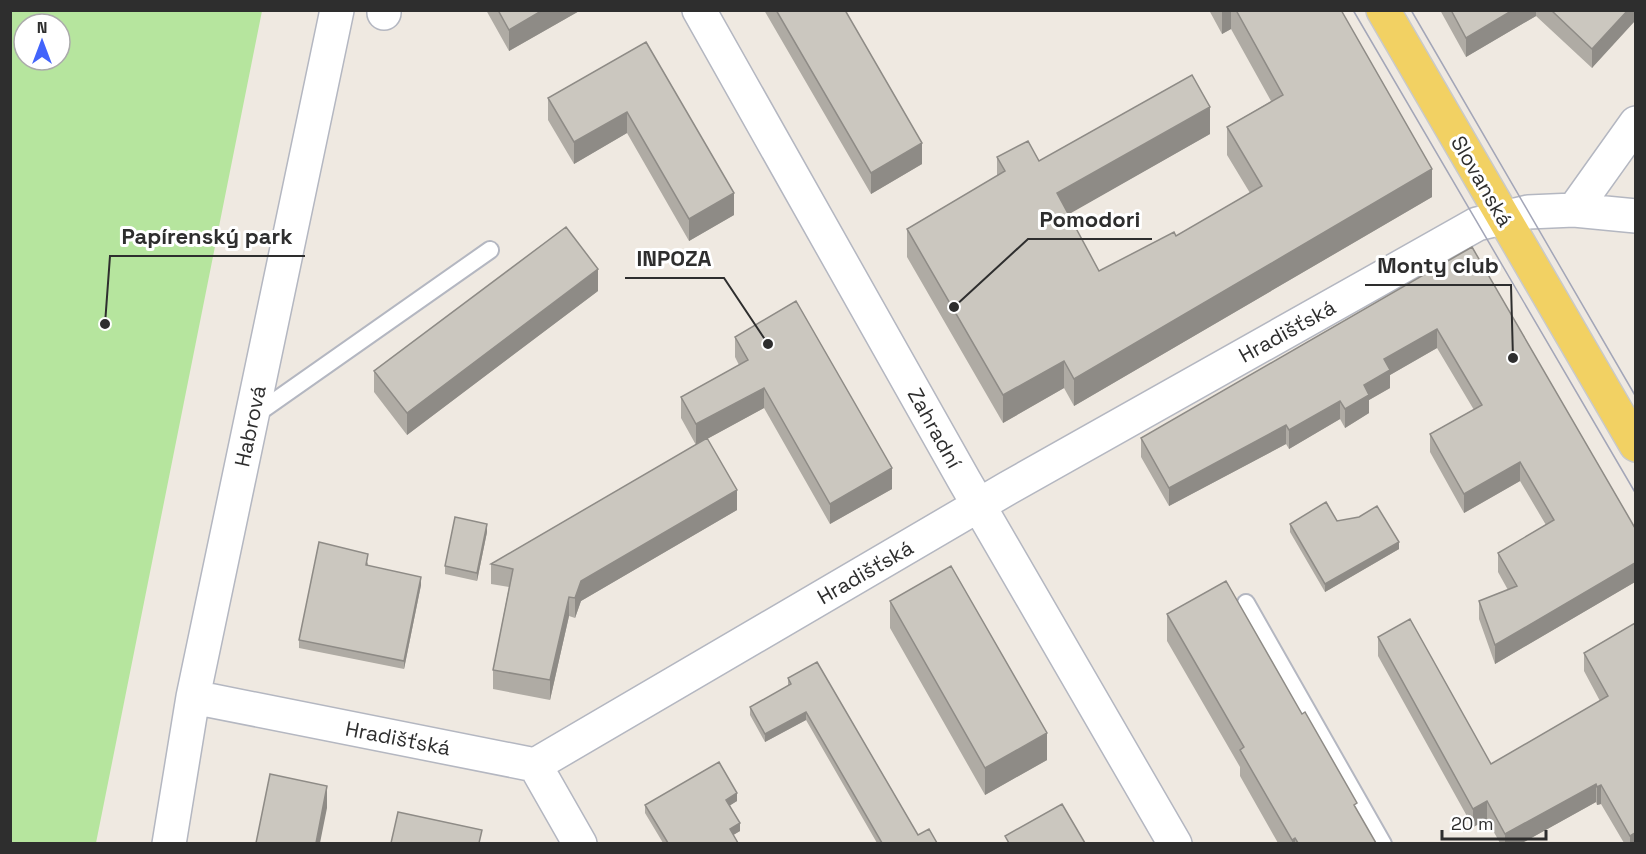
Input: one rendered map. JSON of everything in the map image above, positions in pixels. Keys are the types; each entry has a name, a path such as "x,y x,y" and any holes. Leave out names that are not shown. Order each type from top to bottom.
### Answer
{"main road":[{"name":"Slovanská","path":"1383,10 1635,445"}],"street":[{"name":"Habrová","path":"169,843 193,697 337,10"},
{"name":"Zahradní","path":"699,10 978,505 1175,843"},
{"path":"1574,210 1635,123"},
{"name":"Hradišťská","path":"193,697 535,765 978,505 1469,229 1528,212 1574,210 1635,216"},
{"path":"535,765 580,843"}],"lane":[{"path":"252,417 490,250"},
{"path":"1246,603 1383,843"}],"green space":[{"path":"10,11 262,11 96,843 11,843"}],"building":[{"path":"498,10 543,10 509,30"},
{"path":"776,10 845,10 922,143 871,173"},
{"path":"1236,10 1341,10 1432,169 1074,379 1064,361 1003,395 907,229 1005,171 997,157 1028,141 1039,161 1192,75 1210,107 1057,193 1099,271 1174,232 1176,236 1262,186 1227,127 1283,95"},
{"path":"1451,10 1513,10 1466,38"},
{"path":"1551,10 1628,10 1592,49"},
{"path":"646,42 734,193 689,219 627,112 574,142 548,98"},
{"path":"566,227 598,269 407,413 374,371"},
{"path":"1472,247 1635,528 1635,563 1495,645 1479,601 1517,586 1498,553 1554,520 1520,462 1464,494 1430,434 1482,405 1437,329 1384,359 1390,370 1364,385 1369,395 1345,409 1340,401 1289,430 1286,425 1169,488 1141,438"},
{"path":"796,301 892,468 830,504 764,388 696,424 681,397 748,360 735,337"},
{"path":"707,438 737,490 581,581 575,598 569,597 550,680 493,670 513,569 491,564"},
{"path":"1326,502 1337,521 1359,517 1377,506 1399,542 1325,584 1290,524"},
{"path":"455,517 487,524 477,573 445,566"},
{"path":"319,542 368,554 366,565 421,577 404,661 299,640"},
{"path":"951,566 1047,733 985,768 890,601"},
{"path":"1226,581 1302,714 1305,712 1357,803 1354,805 1376,843 1298,843 1295,838 1292,840 1240,750 1244,747 1167,614"},
{"path":"1410,619 1491,764 1608,696 1584,653 1635,623 1635,833 1630,836 1601,785 1597,787 1596,784 1505,834 1487,801 1473,809 1378,637"},
{"path":"817,662 918,835 929,829 937,843 882,843 806,712 765,734 750,707 791,684 788,678"},
{"path":"719,762 737,793 726,800 740,823 730,829 738,843 668,843 645,805"},
{"path":"270,774 327,786 316,843 256,843"},
{"path":"1062,804 1085,843 1009,843 1005,836"},
{"path":"398,812 482,830 479,843 391,843"}],"tram line":[{"path":"1353,10 1636,494"},
{"path":"1411,10 1636,397"}],"place":[{"name":"Pomodori","path":"954,307"},
{"name":"Papírenský park","path":"105,324"},
{"name":"INPOZA","path":"768,344"},
{"name":"Monty club","path":"1513,358"}]}
